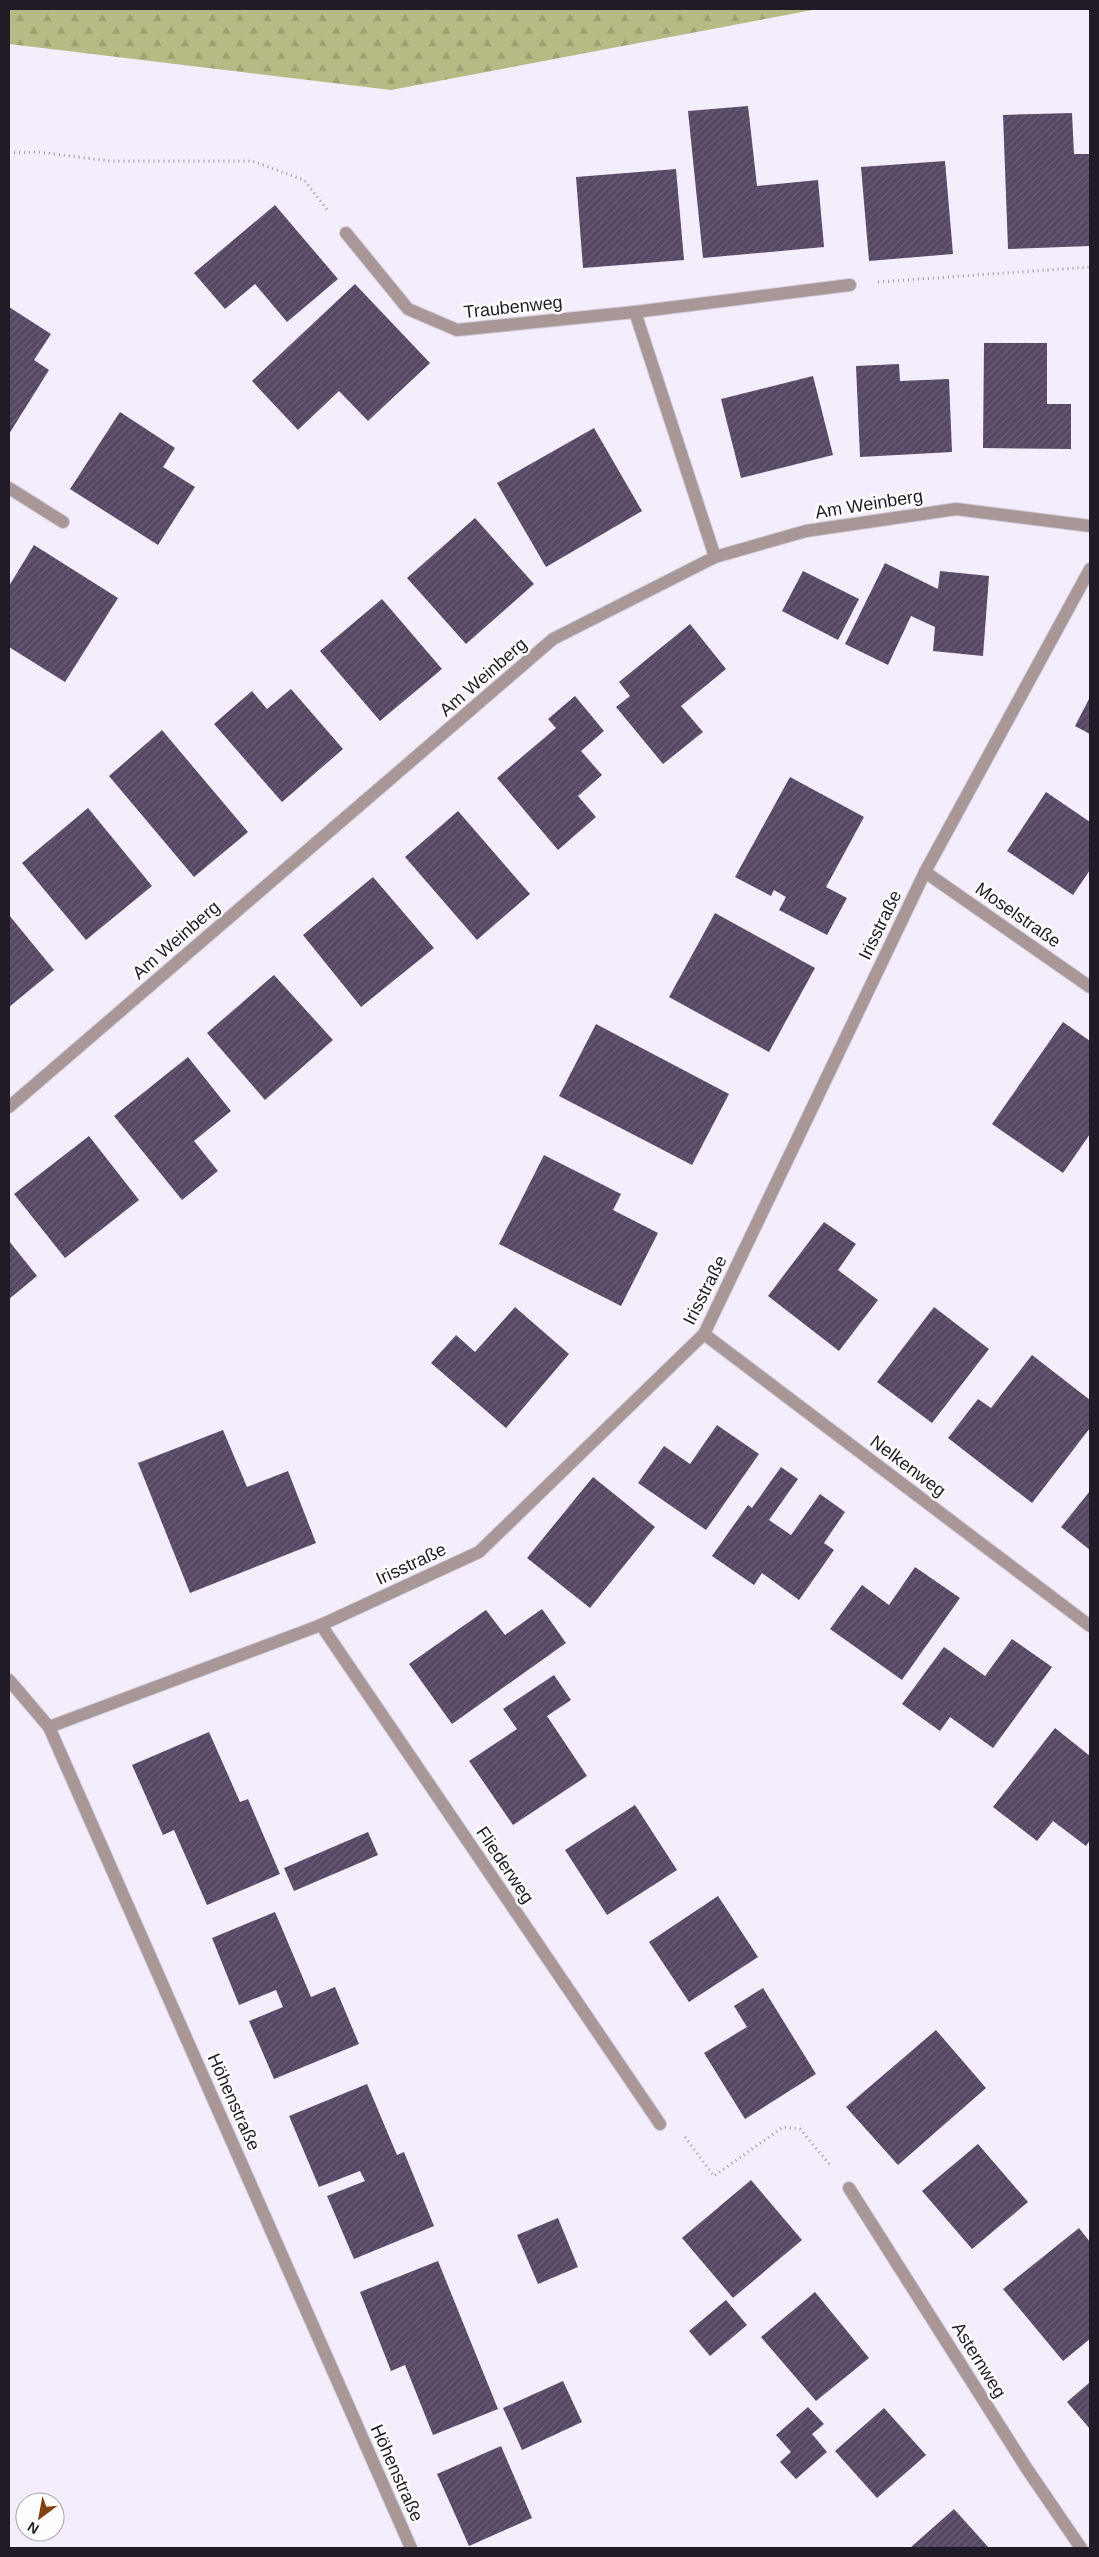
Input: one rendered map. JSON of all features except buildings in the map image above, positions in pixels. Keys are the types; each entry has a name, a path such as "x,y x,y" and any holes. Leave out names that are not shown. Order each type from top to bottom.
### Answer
{"street":[{"name":"Traubenweg","path":"346,233 408,309 457,330 635,312 850,284"},
{"path":"635,312 715,556"},
{"path":"9,488 63,522"},
{"name":"Am Weinberg","path":"9,1107 553,639 715,556 806,531 956,509 1090,526"},
{"name":"Irisstraße","path":"49,1727 321,1625 479,1552 704,1334 925,872 1090,569"},
{"name":"Moselstraße","path":"925,872 1090,987"},
{"name":"Nelkenweg","path":"704,1334 1090,1626"},
{"name":"Fliederweg","path":"321,1625 660,2124"},
{"name":"Höhenstraße","path":"9,1680 49,1727 411,2548"},
{"name":"Asternweg","path":"849,2188 1027,2468 1081,2548"}],"path":[{"path":"9,153 37,152 110,161 252,161 304,180 346,233"},
{"path":"850,284 1090,267"},
{"path":"660,2124 679,2128 714,2176 782,2127 800,2129 849,2188"}],"green space":[{"path":"9,9 818,9 391,90 9,44"}]}
